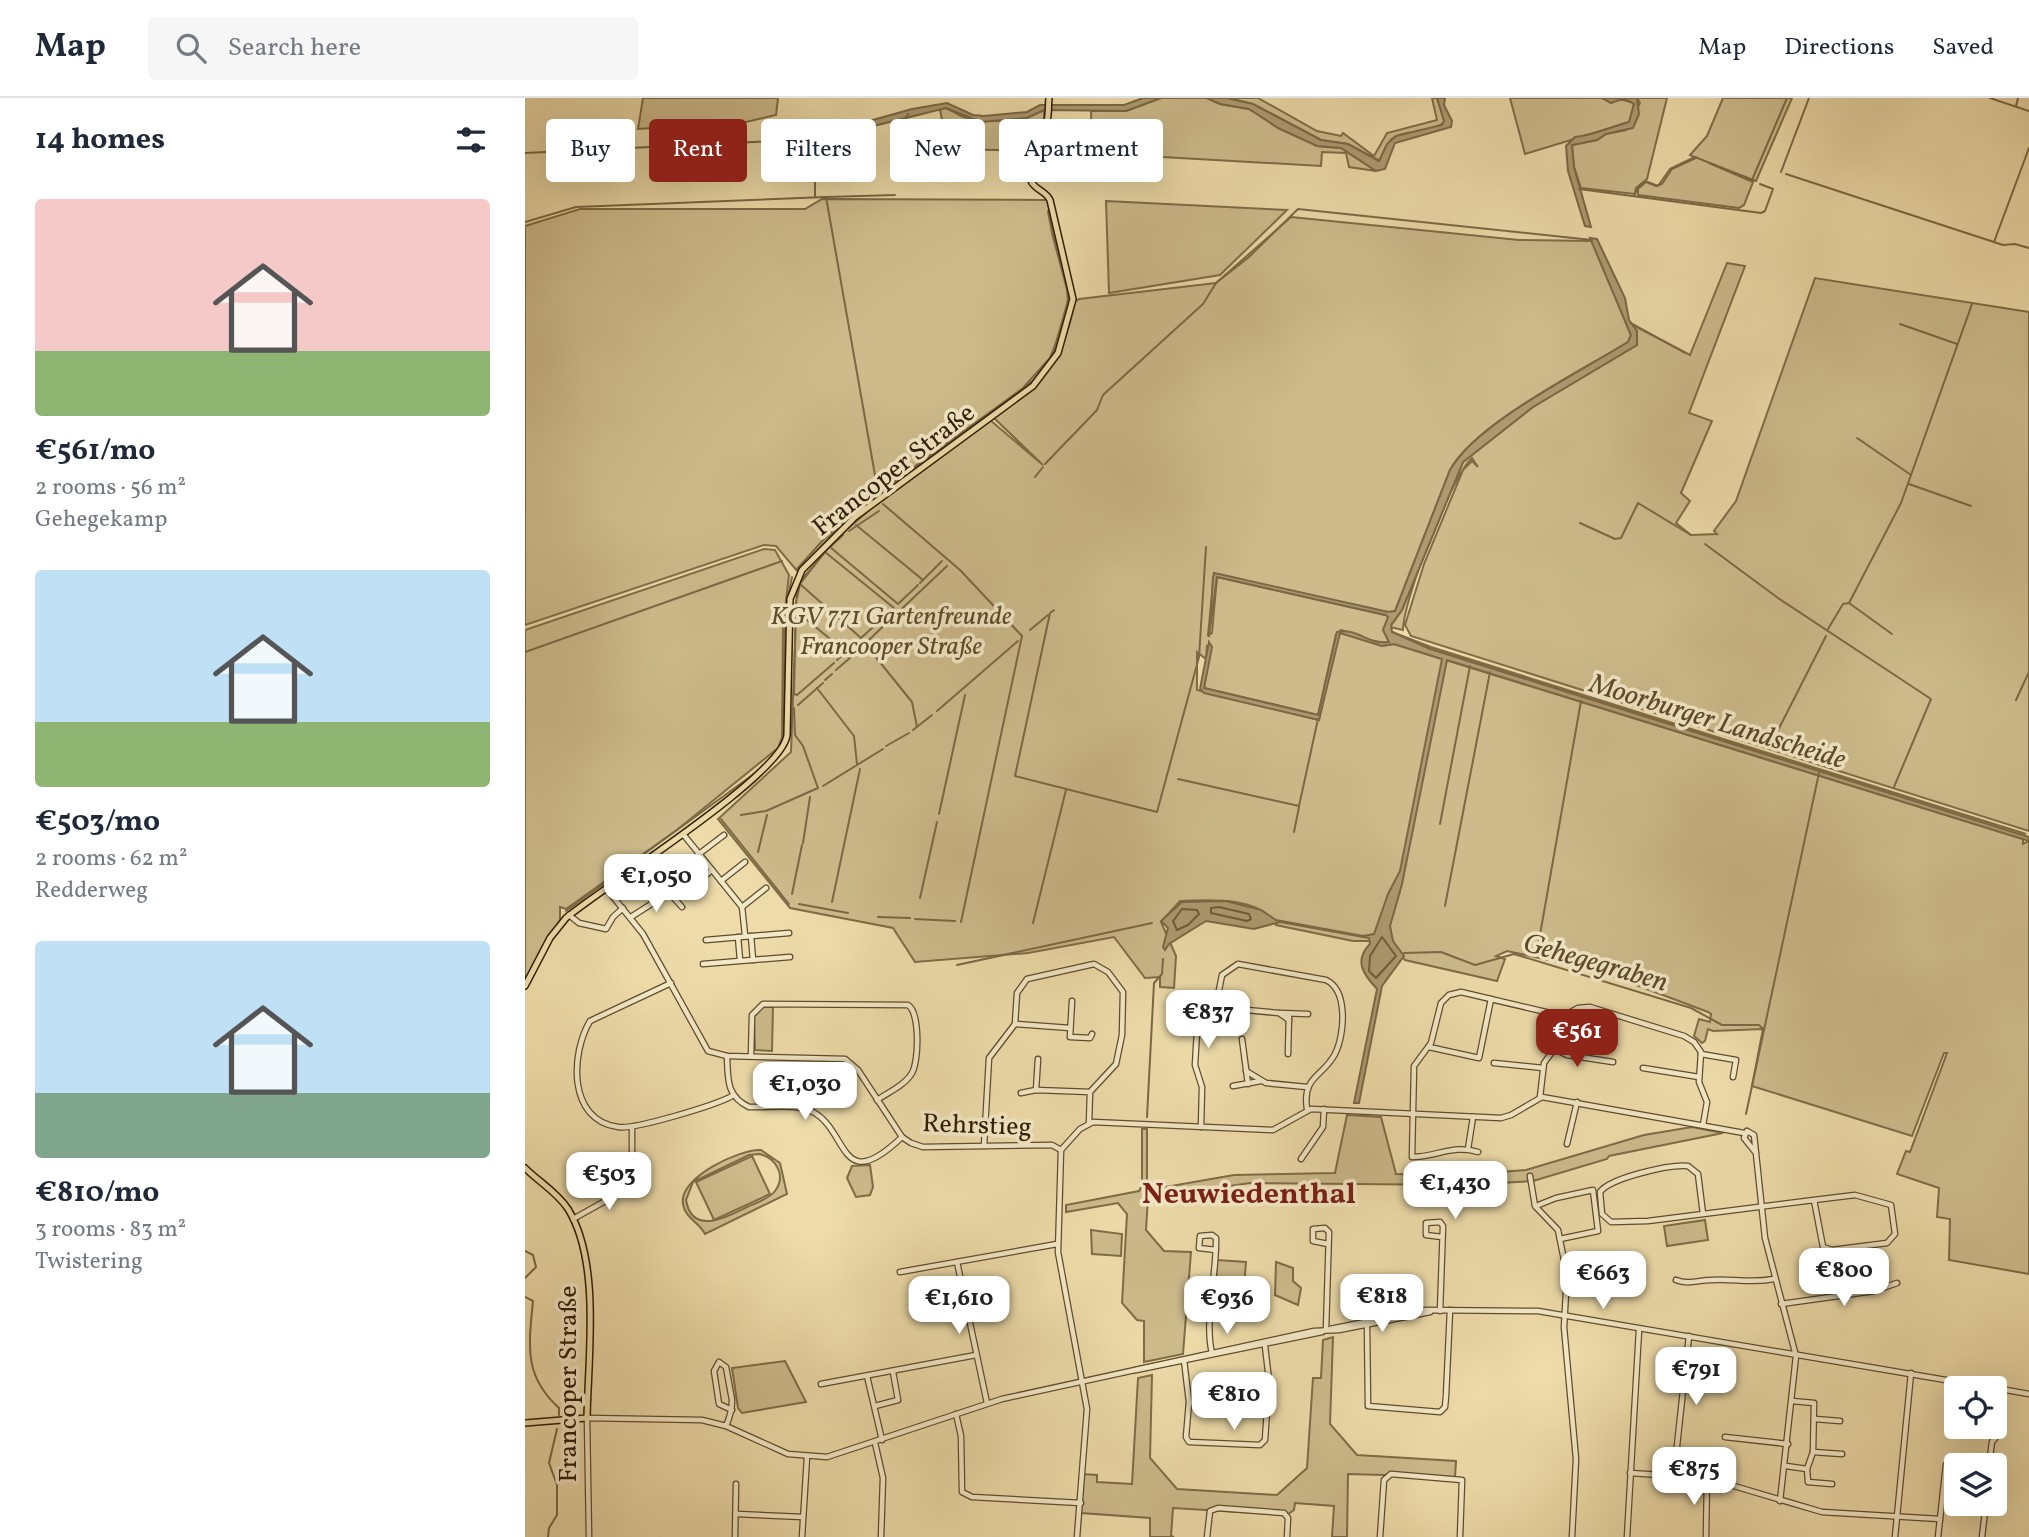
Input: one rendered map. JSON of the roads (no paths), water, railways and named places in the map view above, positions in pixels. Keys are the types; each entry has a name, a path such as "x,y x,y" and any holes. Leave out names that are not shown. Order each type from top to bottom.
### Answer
{"main road":[{"name":"Francoper Straße","path":"525,986 553,933 569,915 758,776 785,746 790,600 802,570 833,537 874,502 1033,386 1058,353 1072,310 1072,290 1056,235 1050,200 1032,184 1029,174 1029,150 1044,131 1048,101"},
{"name":"Francoper Straße","path":"525,1168 558,1197 573,1219 582,1247 590,1303 587,1418"},
{"path":"525,1423 587,1418"}],"street":[{"path":"682,833 742,907 753,960"},
{"path":"699,854 724,835"},
{"path":"646,860 660,883 682,907"},
{"path":"721,881 745,862"},
{"path":"677,899 712,870"},
{"path":"606,888 631,917 671,983 702,1044 708,1051 727,1056 732,1096 749,1107 809,1110 819,1116 851,1158 863,1161 873,1158 902,1137"},
{"path":"742,907 766,888"},
{"path":"631,917 670,892"},
{"path":"569,915 579,923 606,929 613,917 623,908"},
{"path":"706,940 789,933"},
{"path":"738,937 740,961"},
{"path":"703,964 790,957"},
{"path":"984,1147 989,1058 1015,1024 1017,993 1027,979 1094,964 1108,972 1123,992 1121,1050 1117,1064 1090,1092 1089,1123 1061,1150"},
{"path":"1201,1127 1203,1090 1195,1065 1196,1034 1202,1017 1218,998 1222,975 1238,964 1293,972 1335,984 1341,1002 1336,1050 1307,1087 1307,1109"},
{"path":"671,983 597,1015 583,1032 576,1073 579,1091 586,1106 606,1123 632,1128 732,1096"},
{"path":"1478,1152 1448,1149 1432,1157 1412,1157 1414,1066 1429,1046 1440,1005 1449,995 1461,992 1563,1016 1578,1008 1590,1007 1688,1038 1698,1046 1701,1055 1699,1077 1707,1102 1703,1125"},
{"path":"1429,1046 1479,1058 1491,999"},
{"path":"1072,1001 1070,1037 1090,1038 1093,1034"},
{"path":"751,1056 752,1015 763,1004 910,1006 916,1015 915,1067 903,1083 877,1100"},
{"path":"1213,1007 1279,1013 1289,1017 1308,1014"},
{"path":"1540,1097 1545,1059 1555,1049 1563,1016"},
{"path":"1288,1054 1289,1017"},
{"path":"1015,1024 1070,1028"},
{"path":"1243,1039 1248,1084"},
{"path":"1555,1049 1567,1055 1613,1062"},
{"path":"1701,1055 1736,1060 1733,1077"},
{"name":"Rehrstieg","path":"727,1056 845,1059 858,1070 902,1137 923,1147 1052,1145 1061,1150 1058,1244 1087,1409 1077,1537"},
{"path":"1036,1090 1038,1059"},
{"path":"1494,1063 1543,1068"},
{"path":"1643,1068 1699,1077"},
{"path":"1246,1071 1261,1081"},
{"path":"1233,1086 1261,1081 1307,1087"},
{"path":"1021,1093 1036,1090 1090,1092"},
{"path":"1089,1123 1275,1130 1307,1109 1472,1117 1509,1116 1540,1097 1744,1133 1750,1131 1753,1133 1761,1207 1774,1279 1795,1352 1786,1466 1780,1501"},
{"path":"1567,1144 1577,1102"},
{"path":"1301,1159 1323,1127 1324,1109"},
{"path":"1468,1149 1472,1117"},
{"path":"632,1128 632,1168"},
{"path":"1744,1133 1745,1141 1756,1153"},
{"path":"1703,1214 1698,1174 1688,1166 1669,1166 1610,1183 1600,1192 1602,1214 1611,1222 1703,1214 1761,1207 1814,1200 1855,1195 1891,1205 1895,1234 1887,1243 1832,1250 1823,1247 1814,1200"},
{"path":"1530,1176 1536,1206 1556,1226 1567,1282 1564,1316 1575,1451 1571,1537"},
{"path":"573,1219 634,1185"},
{"path":"1536,1206 1556,1198 1593,1190 1598,1231 1560,1238"},
{"path":"1440,1311 1442,1237 1441,1223 1426,1223 1426,1236 1442,1237"},
{"path":"1326,1330 1328,1244 1327,1229 1313,1229 1313,1241 1328,1244"},
{"path":"1212,1354 1209,1338 1216,1250 1216,1237 1200,1236 1199,1248 1216,1250"},
{"path":"900,1272 1058,1244"},
{"path":"957,1262 987,1403"},
{"path":"1676,1280 1683,1283 1713,1279 1748,1283 1774,1279"},
{"path":"1781,1304 1883,1289 1897,1283"},
{"path":"587,1418 693,1418 726,1426 781,1452 807,1457 833,1456 987,1403 1326,1330 1450,1310 1516,1310 1564,1316 1639,1330 1795,1352 1944,1379"},
{"path":"1366,1322 1367,1406 1440,1412 1445,1407 1450,1310"},
{"path":"1627,1537 1639,1330"},
{"path":"1677,1476 1675,1464 1689,1336"},
{"path":"1184,1360 1189,1410 1186,1437 1189,1442 1260,1446 1265,1440 1269,1380 1264,1343"},
{"path":"821,1384 976,1355"},
{"path":"726,1426 731,1410 726,1367 719,1362 714,1371 719,1404 731,1410"},
{"path":"875,1406 898,1400 893,1372"},
{"path":"1895,1537 1912,1373"},
{"path":"867,1376 882,1440"},
{"path":"2007,1390 2029,1394"},
{"path":"1791,1401 1814,1403 1813,1452 1807,1469 1808,1482 1832,1484"},
{"path":"956,1414 961,1436 962,1492 972,1497 1081,1503"},
{"name":"Francoper Straße","path":"587,1418 589,1537"},
{"path":"1815,1419 1840,1421"},
{"path":"1725,1437 1788,1444"},
{"path":"874,1443 883,1478 880,1537"},
{"path":"1813,1452 1842,1454"},
{"path":"802,1537 807,1457"},
{"path":"1786,1466 1807,1469"},
{"path":"1630,1473 1707,1479 1822,1512 1940,1518"},
{"path":"1380,1537 1384,1480 1391,1474 1462,1480 1460,1537"},
{"path":"1706,1537 1707,1479"},
{"path":"1938,1537 1944,1483"},
{"path":"736,1484 736,1537"},
{"path":"1207,1537 1210,1511 1218,1508 1285,1513 1288,1518 1287,1537"},
{"path":"737,1514 803,1517"},
{"path":"1982,1537 1984,1516"}],"water":[{"path":"1143,98 1161,98 1126,111 1044,110 1027,118 985,122 985,119 974,119 946,108 902,119 890,119 890,122 876,125 876,119 947,103 973,115 984,116 1027,112 1040,105 1124,105"},
{"path":"1207,98 1227,98 1253,104 1321,140 1348,144 1379,161 1387,144 1396,136 1442,125 1444,121 1437,98 1445,98 1444,105 1452,121 1451,127 1395,143 1385,169 1376,171 1341,148 1317,146 1278,128 1249,109 1220,104"},
{"path":"1602,98 1637,98 1639,114 1633,128 1572,145 1574,167 1591,227 1585,226 1568,171 1566,146 1575,137 1629,122 1634,104 1623,100 1611,103"},
{"path":"1590,238 1597,239 1625,298 1629,320 1637,331 1637,345 1533,407 1463,462 1402,610 1391,625 1392,632 1430,649 2029,837 2029,841 1447,660 1402,884 1390,926 1393,941 1404,956 1382,986 1359,1103 1354,1103 1377,989 1362,968 1361,962 1370,944 1369,938 1280,922 1254,929 1206,921 1169,944 1165,950 1163,947 1168,928 1161,921 1182,902 1226,901 1261,910 1276,920 1363,936 1374,934 1388,894 1400,871 1442,659 1394,644 1382,646 1340,633 1319,720 1204,693 1200,689 1209,642 1212,647 1204,688 1318,715 1337,632 1350,632 1382,643 1389,642 1383,630 1388,617 1386,615 1217,577 1209,637 1214,573 1388,612 1395,611 1450,470 1463,452 1505,417 1628,342 1631,335"}],"waterway":[{"path":"1635,195 1637,188 1645,181 1658,186 1670,169 1695,157 1752,180 1787,98"},
{"path":"1781,172 1809,98"},
{"path":"1990,98 2029,111"},
{"path":"2016,106 2018,98"},
{"path":"905,119 908,114"},
{"path":"525,153 761,142"},
{"path":"1994,242 2029,148"},
{"path":"1786,174 2003,245 2015,244 2029,248"},
{"path":"815,182 815,196"},
{"path":"1579,189 1761,213 1765,211 1773,189 1760,184"},
{"path":"878,492 826,197 895,195"},
{"path":"525,222 576,207 826,197"},
{"path":"1045,464 1097,410 1103,395 1203,304 1216,283 1249,257 1298,209 1592,240"},
{"path":"1048,211 1065,276 1068,302 1066,315"},
{"path":"1828,629 1843,604 1849,603 1901,503 1972,304"},
{"path":"1631,323 1685,353"},
{"path":"1900,324 1957,344"},
{"path":"797,569 824,539 878,493 1022,389 1050,358 1062,327"},
{"path":"1857,438 1911,475"},
{"path":"1035,477 1043,467"},
{"path":"1909,484 1971,506"},
{"path":"1580,523 1615,539 1621,538 1638,503 1691,535"},
{"path":"883,504 960,570 1022,636 961,922"},
{"path":"849,531 879,511"},
{"path":"856,525 923,580"},
{"path":"843,535 830,547 898,604 918,585"},
{"path":"1705,544 1778,598 1931,699 1894,787"},
{"path":"1054,610 1050,613 1015,776 1157,812 1199,657 1206,547"},
{"path":"797,598 800,584 825,552 894,608 861,638 800,584"},
{"path":"525,652 782,561"},
{"path":"920,583 942,561"},
{"path":"854,654 947,566"},
{"path":"783,736 785,611 792,577"},
{"path":"796,601 794,694 797,695 834,663"},
{"path":"1849,603 1892,634"},
{"path":"796,611 846,652"},
{"path":"1030,630 1048,615"},
{"name":"Moorburger Landscheide","path":"1772,742 1826,636"},
{"path":"837,660 858,641"},
{"path":"937,711 1018,641"},
{"path":"866,645 912,702 917,727"},
{"path":"836,670 851,657"},
{"path":"1440,824 1470,666"},
{"path":"1445,906 1490,672"},
{"path":"2016,700 2029,672"},
{"path":"825,680 832,674"},
{"path":"798,705 823,683"},
{"path":"817,688 854,736 857,764"},
{"path":"939,814 965,695"},
{"name":"Moorburger Landscheide","path":"1537,952 1581,701"},
{"path":"741,815 766,811 818,788 803,746 795,735 794,708"},
{"path":"913,730 932,715"},
{"path":"1178,779 1299,806 1318,719"},
{"path":"886,746 909,733"},
{"path":"823,786 883,749"},
{"path":"832,902 860,769"},
{"path":"566,911 758,771"},
{"name":"Moorburger Landscheide","path":"1746,1114 1819,773"},
{"path":"1033,923 1066,790"},
{"path":"803,843 810,797"},
{"path":"1294,832 1299,807"},
{"path":"758,852 767,815"},
{"path":"721,819 789,904"},
{"path":"920,898 937,822"},
{"path":"792,894 802,845"},
{"path":"799,904 848,913"},
{"path":"878,917 910,918"},
{"path":"915,919 955,921"},
{"path":"957,965 1152,923"},
{"name":"Gehegegraben","path":"1404,953 1441,952 1475,965 1514,954 1691,1008 1722,1025 1759,1025 1764,1030"},
{"path":"1147,1117 1154,983 1162,974 1163,959"},
{"path":"525,1251 533,1255 536,1267 525,1278"},
{"path":"525,1297 533,1301 531,1361 540,1385 559,1408 559,1415"},
{"path":"548,1537 549,1528 557,1515 557,1485 549,1463 557,1429"}],"district":[{"name":"Neuwiedenthal","path":"1249,1193"}],"park label":[{"name":"KGV 771 Gartenfreunde Francooper Straße","path":"891,630"}]}
